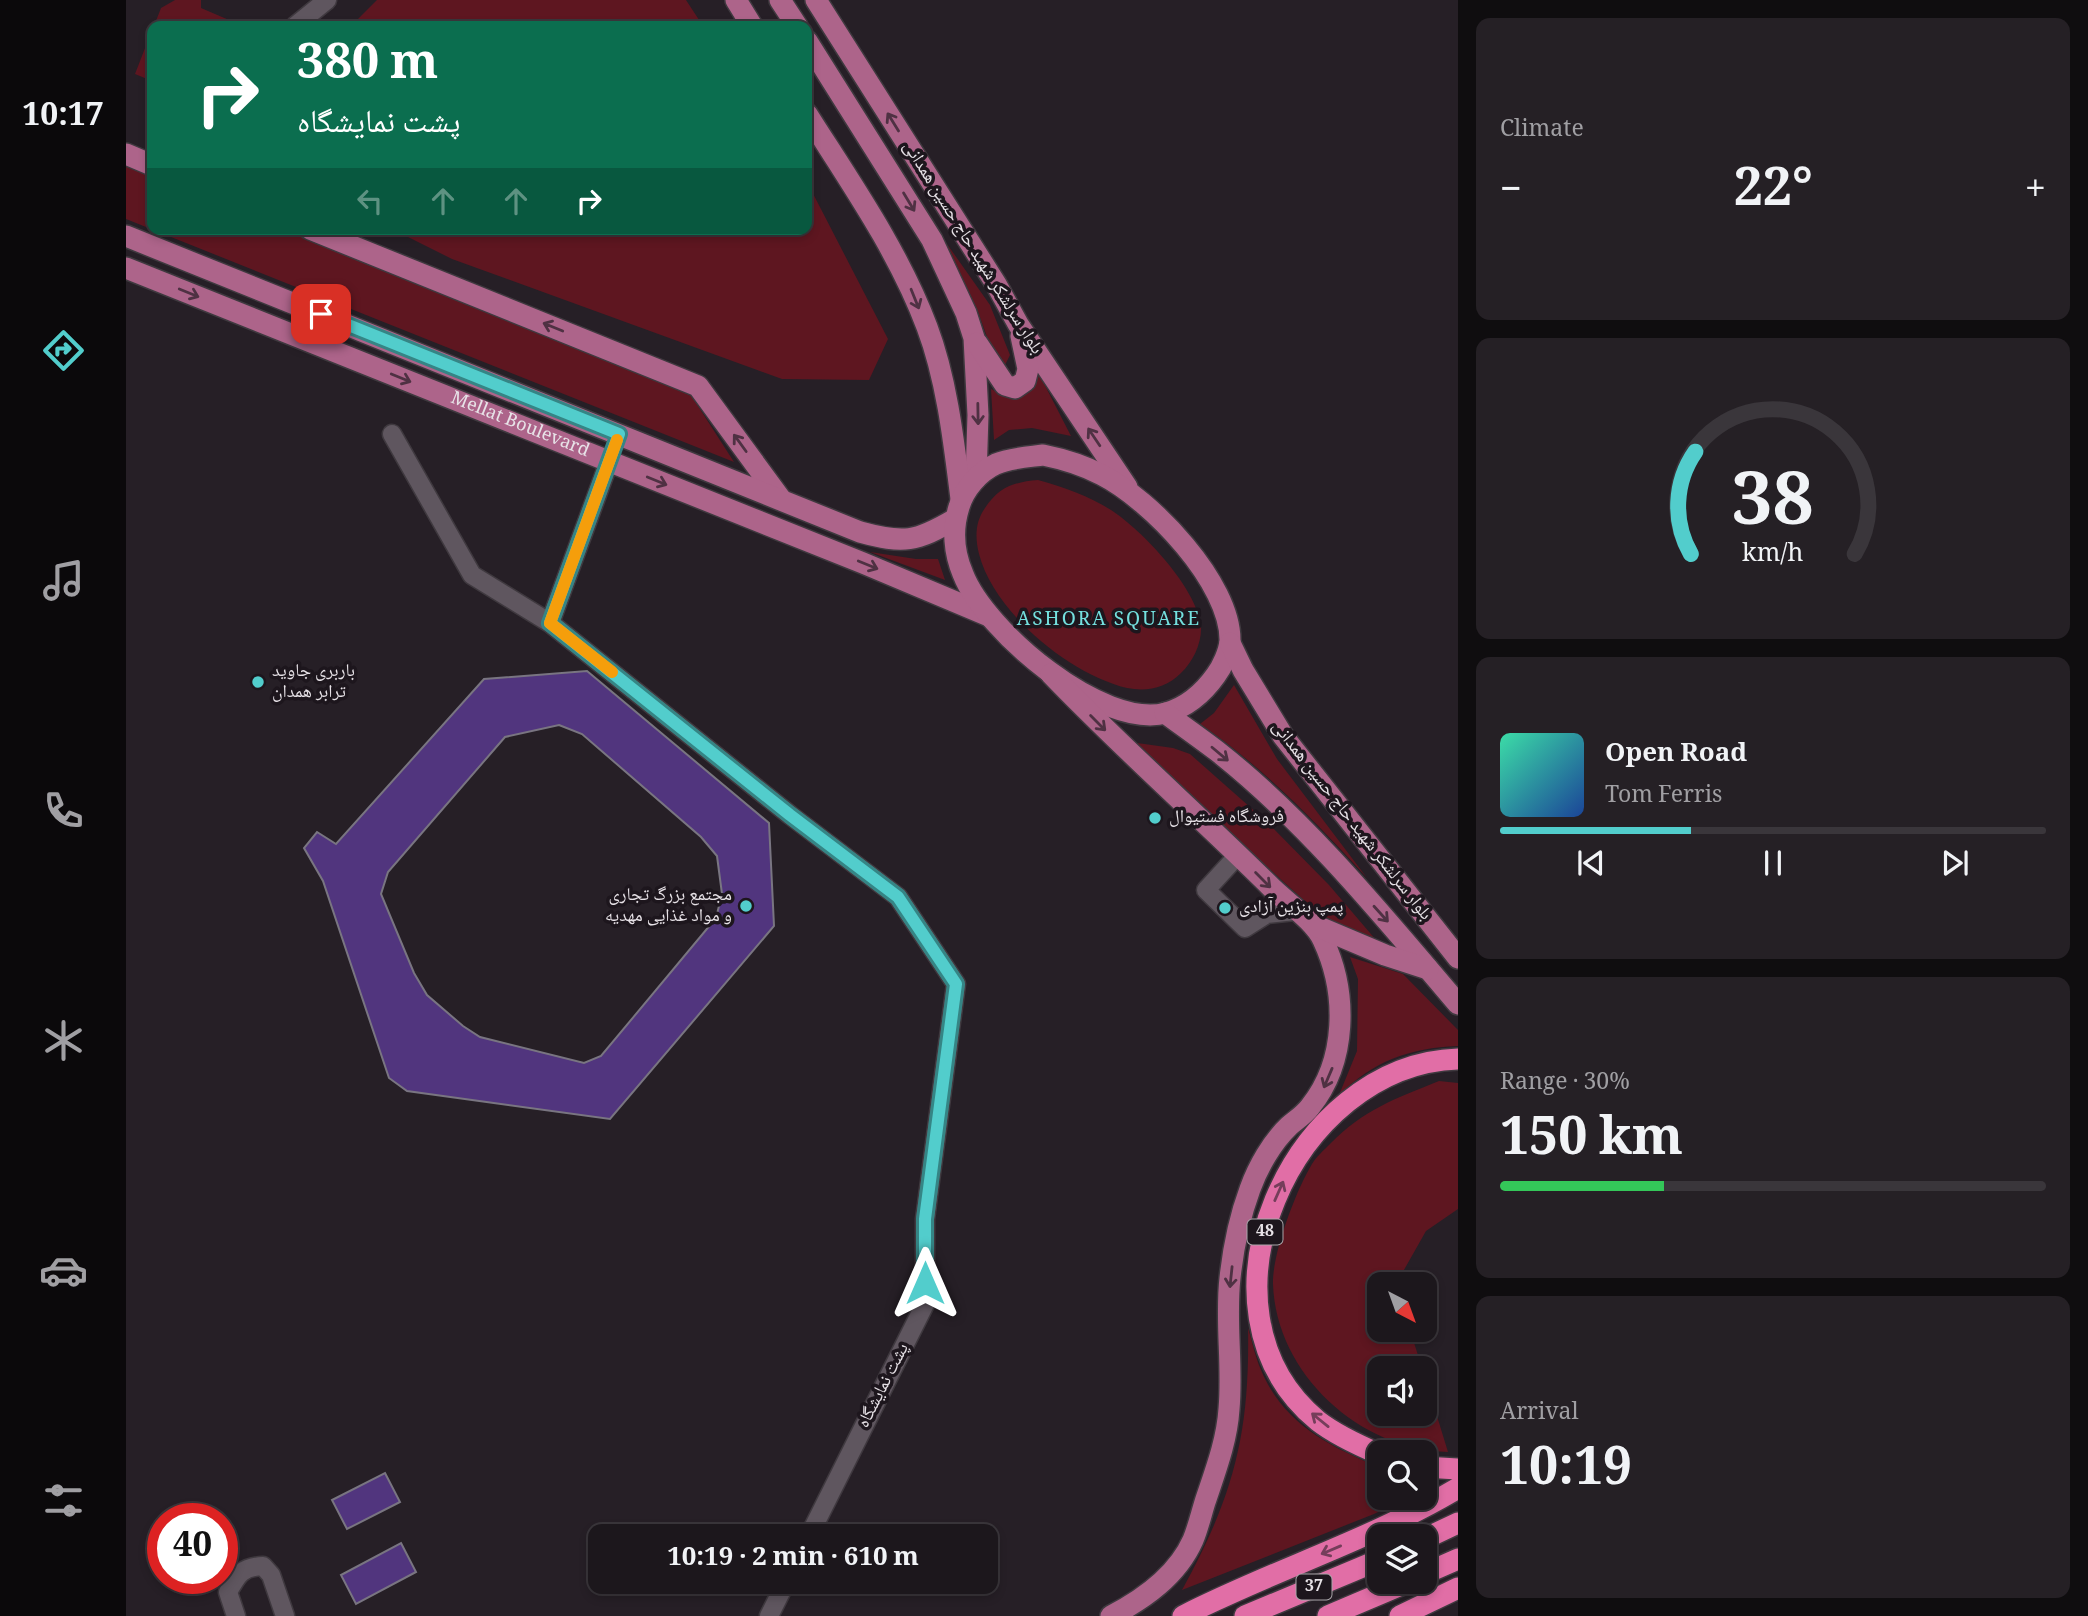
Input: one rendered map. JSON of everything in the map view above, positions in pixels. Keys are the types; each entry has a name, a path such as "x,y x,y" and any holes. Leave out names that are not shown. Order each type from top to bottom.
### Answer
{"highway":[{"name":"48","path":"1367,1449 1318,1420 1281,1376 1265,1339 1258,1310 1256,1286 1266,1224 1294,1161 1316,1131 1342,1107 1374,1084 1413,1068 1458,1059"},
{"path":"1437,1468 1458,1469"},
{"path":"1182,1616 1370,1534 1458,1488"},
{"path":"1437,1533 1458,1523"},
{"path":"1437,1568 1458,1559"},
{"name":"37","path":"1247,1615 1367,1565"},
{"path":"1400,1616 1458,1588"},
{"path":"1328,1616 1380,1594"}],"main road":[{"path":"736,0 749,21"},
{"path":"780,0 794,21"},
{"name":"بلوار سرلشکر شهید حاج حسین همدانی","path":"816,0 996,284 1018,324 1132,494 1177,535 1197,562 1219,597 1227,621 1230,643 1248,680 1283,736 1457,957"},
{"name":"بلوار سرلشکر شهید حاج حسین همدانی","path":"812,49 932,240 966,313 974,338 978,415 976,478"},
{"path":"812,122 880,230 909,283 928,329 951,420 958,509 955,544 963,574 975,597 989,616 1295,911 1314,925 1385,955 1428,969"},
{"path":"126,154 147,163"},
{"path":"325,235 698,386 780,498"},
{"name":"Mellat Boulevard","path":"126,236 860,532 885,539 909,541 932,533 958,509"},
{"name":"Mellat Boulevard","path":"126,268 989,616"},
{"path":"974,338 1005,384 1015,388 1025,381 1028,369 1018,324"},
{"path":"609,462 619,434"},
{"path":"958,509 976,478 996,464 1042,454 1066,459 1104,475 1132,494"},
{"path":"1051,674 1118,710 1141,714 1165,713 1188,703 1206,689 1220,669 1230,643"},
{"name":"بلوار سرلشکر شهید حاج حسین همدانی","path":"1165,713 1219,752 1277,805 1348,878 1458,1004"},
{"path":"1111,1616 1153,1590 1176,1568 1192,1542 1219,1460 1230,1402 1230,1278 1250,1189 1270,1150 1323,1090 1334,1065 1341,1022 1336,978 1323,940 1314,925"}],"street":[{"path":"301,21 327,0"},
{"name":"پشت نمایشگاه","path":"392,433 472,575 550,623 790,815 898,897 956,984 925,1219 925,1304 815,1524"},
{"path":"550,623 609,462"},
{"path":"1238,855 1206,890 1245,928 1267,914 1295,911"},
{"path":"236,1616 229,1592 237,1575 250,1567 263,1566 271,1575 285,1616"},
{"path":"769,1616 780,1594"}],"shaded area":[{"path":"175,0 201,0 201,8 231,21 156,21 161,8"},
{"path":"377,0 686,0 700,21 356,21"},
{"path":"147,43 147,79 135,74"},
{"path":"126,165 147,174 147,227 126,219"},
{"path":"812,192 888,339 869,380 782,379 452,259 404,235 812,235"},
{"path":"166,235 300,235 689,392 734,462"},
{"path":"947,244 990,305 1010,355 1005,365 999,364 995,359 977,309"},
{"path":"1036,368 1071,436 1032,428 1009,430 994,440 991,389 1007,397 1014,396"},
{"path":"1038,480 1094,500 1124,519 1152,545 1179,578 1197,611 1201,632 1196,652 1189,663 1169,682 1156,688 1134,689 1105,681 1059,655 1037,638 1000,597 987,576 979,554 979,519 990,501 1002,490 1014,484"},
{"path":"870,552 916,559 938,559 945,580"},
{"path":"1234,685 1277,759 1367,878 1288,796 1246,758 1200,724 1214,713"},
{"path":"1130,742 1173,748 1190,754 1268,823 1329,885 1376,940 1337,927 1319,914"},
{"path":"1350,957 1403,974 1458,1030 1458,1046 1440,1047 1393,1058 1365,1073 1339,1095 1357,1051 1358,979"},
{"path":"1439,1081 1458,1083 1458,1209 1426,1231 1403,1272 1367,1272 1367,1342 1414,1342 1418,1356 1367,1356 1367,1426 1437,1426 1437,1416 1448,1452 1437,1451 1437,1440 1390,1440 1355,1422 1329,1401 1306,1376 1289,1348 1278,1317 1273,1284 1276,1256 1286,1222 1306,1175 1316,1159 1343,1132 1368,1113"},
{"path":"1248,1328 1255,1354 1270,1389 1309,1431 1367,1461 1367,1510 1382,1510 1182,1590 1214,1525 1235,1464 1246,1401"}],"building":[{"name":"مجتمع بزرگ تجاری و مواد غذایی مهدیه","path":"587,671 769,823 774,926 610,1119 407,1091 389,1078 323,881 304,848 317,832 336,844 484,679","holes":["559,725 582,734 701,837 717,856 722,894 716,918 601,1056 584,1063 480,1037 463,1026 427,995 414,973 381,894 388,872 505,737"]},
{"path":"385,1473 400,1502 347,1529 332,1500"},
{"path":"401,1543 416,1572 356,1604 341,1575"}],"slow traffic":[{"path":"612,672 550,623 617,440"}],"place":[{"name":"باربری جاوید ترابر همدان","path":"258,682"},
{"name":"فروشگاه فستیوال","path":"1155,818"},
{"name":"مجتمع بزرگ تجاری و مواد غذایی مهدیه","path":"746,906"},
{"name":"پمپ بنزین آزادی","path":"1225,908"}],"district":[{"name":"ASHORA SQUARE","path":"1109,621"}],"route":[{"path":"321,314 619,434 550,623 790,815 898,897 956,984 925,1219 925,1283"}]}
